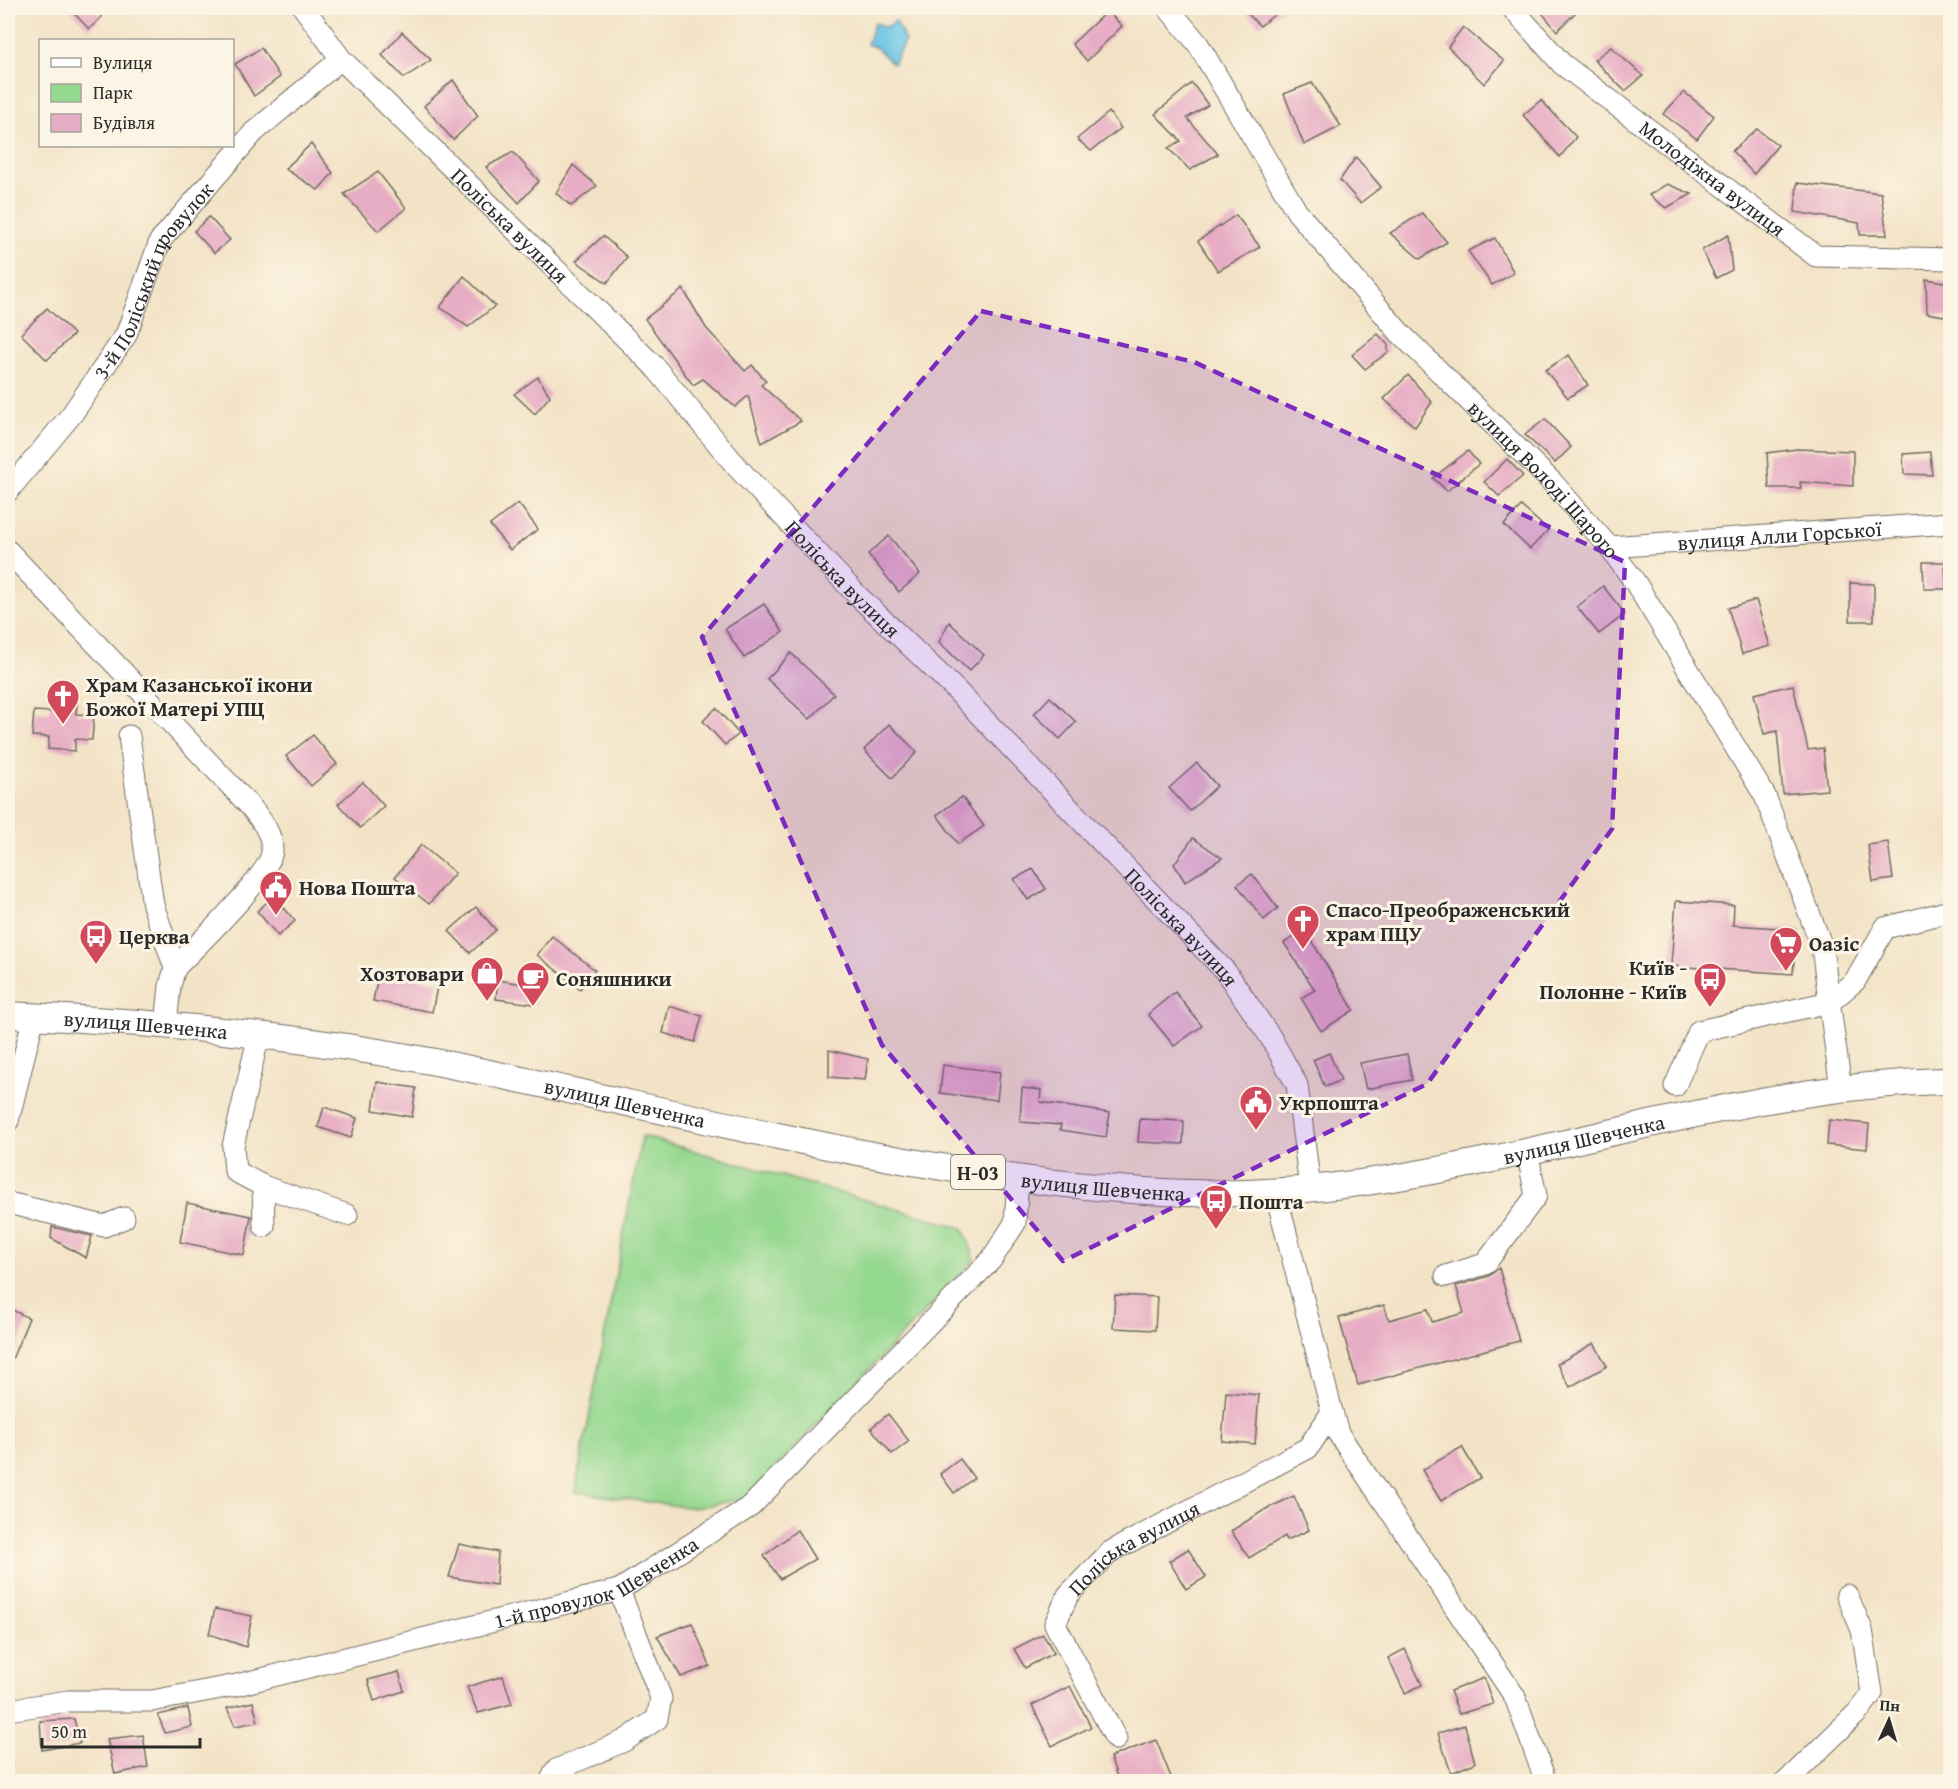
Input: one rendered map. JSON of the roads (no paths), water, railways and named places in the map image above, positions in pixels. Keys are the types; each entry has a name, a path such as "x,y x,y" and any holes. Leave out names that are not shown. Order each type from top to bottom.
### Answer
{"main road":[{"name":"вулиця Шевченка","path":"8,1015 166,1025 259,1034 431,1062 896,1159 1054,1184 1183,1193 1310,1188 1378,1180 1527,1151 1779,1096 1903,1082 1950,1081"}],"street":[{"name":"Поліська вулиця","path":"304,8 341,60 654,366 736,466 849,587 954,688 1226,972 1271,1038 1297,1085 1310,1188"},
{"name":"вулиця Володі Шарого","path":"1168,8 1198,44 1297,212 1400,333 1553,483 1609,547 1635,582 1765,796 1822,947 1841,1089"},
{"name":"Молодіжна вулиця","path":"1512,8 1562,64 1816,256 1950,259"},
{"name":"3-й Поліський провулок","path":"8,491 72,414 126,336 160,242 254,132 341,60"},
{"name":"вулиця Алли Горської","path":"1609,547 1950,523"},
{"path":"8,551 249,806 268,830 273,852 263,874 175,968 170,986 166,1025"},
{"path":"129,736 153,905 175,968"},
{"path":"1675,1086 1699,1031 1830,1002 1855,981 1885,928 1950,911"},
{"path":"8,1121 34,1016"},
{"path":"259,1034 233,1146 234,1171 262,1186 347,1215"},
{"path":"1446,1276 1485,1264 1536,1196 1527,1151"},
{"name":"1-й провулок Шевченка","path":"8,1710 68,1701 152,1701 226,1687 620,1590 751,1506 991,1260 1015,1223 1018,1179"},
{"path":"262,1186 264,1226"},
{"path":"1275,1190 1338,1433 1515,1697 1545,1782"},
{"path":"8,1203 104,1226 124,1218"},
{"name":"Поліська вулиця","path":"1116,1738 1055,1624 1068,1594 1110,1552 1308,1448 1332,1413"},
{"path":"550,1782 556,1770 624,1741 657,1719 661,1698 620,1590"},
{"path":"1786,1782 1857,1712 1872,1693 1862,1630 1846,1595"}],"water":[{"path":"896,21 905,41 893,64 877,48 867,44 874,23 886,27"}],"place":[{"name":"Храм Казанської ікони Божої Матері УПЦ","path":"63,725"},
{"name":"Нова Пошта","path":"276,916"},
{"name":"Спасо-Преображенський храм ПЦУ","path":"1303,950"},
{"name":"Церква","path":"96,965"},
{"name":"Оазіс","path":"1786,972"},
{"name":"Хозтовари","path":"487,1002"},
{"name":"Соняшники","path":"533,1007"},
{"name":"Київ - Полонне - Київ","path":"1710,1008"},
{"name":"Укрпошта","path":"1256,1131"},
{"name":"Пошта","path":"1216,1230"}]}
